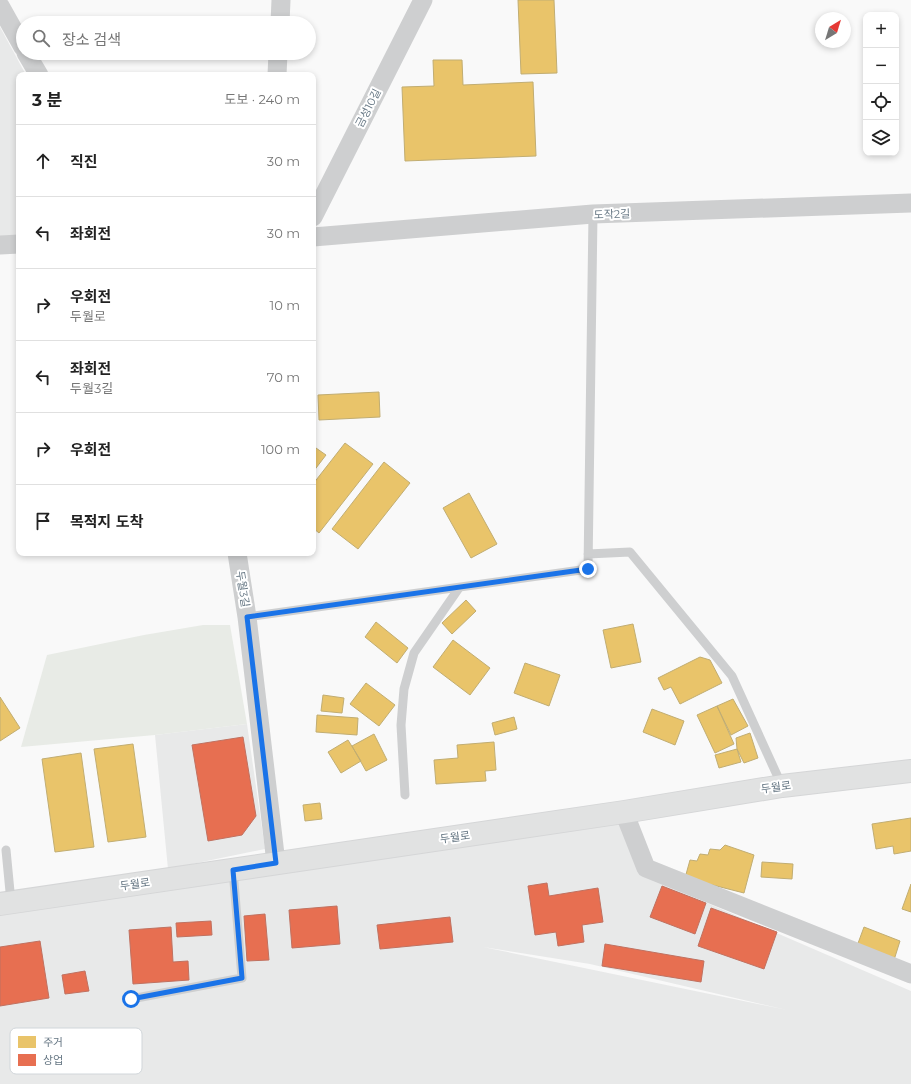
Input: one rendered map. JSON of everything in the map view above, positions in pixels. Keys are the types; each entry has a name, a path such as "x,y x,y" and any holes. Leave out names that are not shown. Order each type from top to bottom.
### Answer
{"main road":[{"name":"두월로","path":"5,903 624,812 782,786 911,771"}],"street":[{"path":"280,16 281,0"},
{"name":"금성10길","path":"316,211 423,0"},
{"path":"0,6 16,35"},
{"path":"30,60 37,72"},
{"path":"277,72 278,60"},
{"name":"도작2길","path":"316,237 593,214 911,203"},
{"path":"0,245 16,244"},
{"name":"두월3길","path":"237,556 247,617 276,863"},
{"path":"624,812 646,868 911,974"}],"lane":[{"path":"247,617 588,569 593,214"},
{"path":"588,554 630,552 732,676 782,786"},
{"path":"405,795 401,726 404,689 414,653 459,588"},
{"path":"5,903 6,850"},
{"path":"131,999 242,978 233,870"}],"shaded area":[{"path":"0,27 16,57 16,60 18,60 24,72 16,72 16,235 0,236"},
{"path":"203,625 230,625 247,724 155,735 21,747 47,655 144,635"},
{"path":"247,724 265,849 168,869 155,735"},
{"path":"619,819 640,874 911,991 911,1084 0,1084 0,915","holes":["483,947 590,964 787,1010"]}],"building: 주거":[{"path":"518,0 554,0 557,73 521,74"},
{"path":"433,60 462,60 463,85 533,82 536,156 405,161 402,87 434,86"},
{"path":"379,392 380,417 319,420 318,395"},
{"path":"345,443 373,464 319,533 316,530 316,480"},
{"path":"316,448 326,455 316,468"},
{"path":"384,462 410,483 358,549 332,529"},
{"path":"469,493 497,544 471,558 443,508"},
{"path":"466,600 476,611 452,634 442,623"},
{"path":"376,622 408,648 397,663 365,637"},
{"path":"633,624 641,662 611,668 603,630"},
{"path":"453,640 490,668 470,695 433,667"},
{"path":"700,657 710,660 722,683 680,704 671,687 664,690 658,678"},
{"path":"525,663 560,675 549,706 514,693"},
{"path":"366,683 395,705 379,726 350,704"},
{"path":"323,695 344,698 342,713 321,711"},
{"path":"0,697 20,728 0,741"},
{"path":"733,699 748,726 731,735 717,706"},
{"path":"717,706 734,744 715,753 697,715"},
{"path":"652,709 684,721 675,745 643,732"},
{"path":"317,715 358,718 357,735 316,732"},
{"path":"514,717 517,729 495,735 492,723"},
{"path":"750,733 758,758 744,763 737,749 736,738"},
{"path":"374,734 387,760 366,771 352,746"},
{"path":"348,740 361,761 341,773 328,752"},
{"path":"494,742 496,770 485,771 486,781 436,784 434,760 458,758 457,745"},
{"path":"133,744 146,837 108,842 94,749"},
{"path":"737,749 741,762 719,768 715,755"},
{"path":"81,753 94,847 55,852 42,759"},
{"path":"320,803 322,819 305,821 303,805"},
{"path":"911,818 911,851 894,854 893,846 876,849 872,824"},
{"path":"725,845 754,855 744,893 685,878 690,860 697,861 700,854 708,855 710,849 720,850"},
{"path":"762,862 793,864 792,879 761,877"},
{"path":"911,884 911,912 902,909"},
{"path":"864,927 900,941 894,960 857,946"}],"building: 상업":[{"path":"243,737 256,816 242,835 208,841 192,745"},
{"path":"547,883 549,896 598,888 603,922 582,925 584,942 558,946 556,932 535,935 528,886"},
{"path":"662,886 706,903 695,934 650,917"},
{"path":"337,906 340,944 292,948 289,910"},
{"path":"711,908 777,932 764,969 698,946"},
{"path":"265,914 269,960 247,961 244,916"},
{"path":"450,917 453,942 380,949 377,925"},
{"path":"211,921 212,935 177,937 176,923"},
{"path":"171,927 173,962 188,961 189,980 133,984 129,930"},
{"path":"40,941 49,998 0,1006 0,947"},
{"path":"605,944 704,961 701,982 602,966"},
{"path":"85,971 89,991 65,994 62,975"}],"route":[{"path":"131,999 242,978 233,870 276,863 247,617 588,569"}]}
